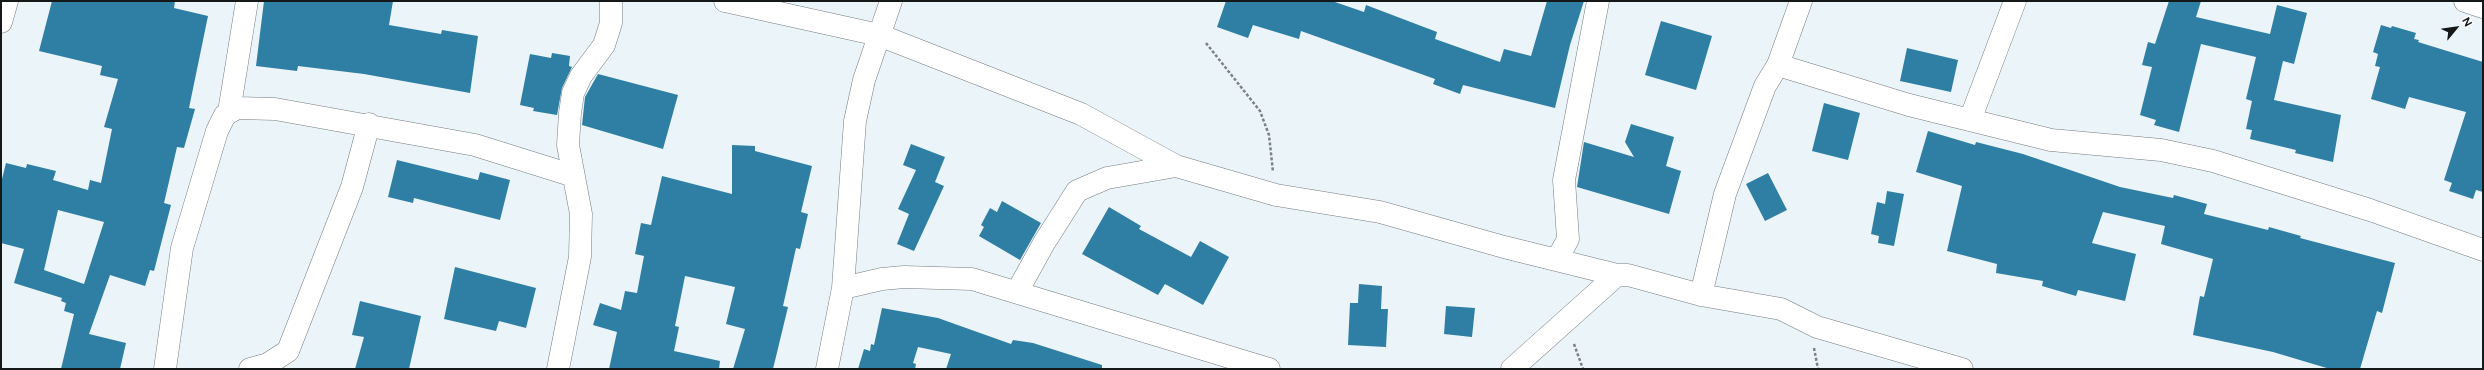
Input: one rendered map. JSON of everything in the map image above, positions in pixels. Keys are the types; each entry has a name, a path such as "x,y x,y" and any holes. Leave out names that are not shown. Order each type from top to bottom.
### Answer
{"street":[{"path":"1,22 7,1"},
{"path":"229,112 248,1"},
{"path":"558,369 580,257 581,214 568,145 573,93 582,76 604,46 611,23 611,1"},
{"path":"726,1 879,36 1081,114 1176,166 1276,195 1380,212 1617,276 1628,275 1701,295 1781,309 1822,329 1962,369"},
{"path":"827,369 843,288 855,121 864,80 891,1"},
{"path":"1557,260 1568,239 1564,180 1598,1"},
{"path":"1701,295 1725,194 1765,86 1778,65 1801,1"},
{"path":"1970,120 2015,1"},
{"path":"2465,1 2483,7"},
{"path":"1778,65 1909,105 2051,140 2160,150 2213,162 2370,210 2483,250"},
{"path":"165,369 182,248 217,132 224,115 237,108 275,109 369,124 475,145 574,176"},
{"path":"250,369 268,364 288,351 352,187 369,124"},
{"path":"1017,292 1044,243 1077,191 1107,178 1176,166"},
{"path":"1512,369 1617,276"},
{"path":"843,288 882,279 904,277 972,279 1269,369"}],"path":[{"path":"1206,43 1260,111 1269,134 1276,195"}],"building":[{"path":"52,1 175,1 174,8 208,16 189,108 195,109 184,148 177,147 164,203 171,205 154,271 150,270 145,286 110,275 89,334 126,343 120,369 61,369 74,314 64,311 66,303 61,301 62,298 14,283 24,249 1,243 1,183 6,163 26,168 27,164 56,171 53,180 88,190 90,180 101,183 112,129 104,127 118,79 100,75 102,66 39,51","holes":["58,210 104,222 84,284 44,270"]},
{"path":"264,1 393,1 389,25 441,34 442,30 478,36 470,93 364,74 298,66 297,71 256,66"},
{"path":"1226,1 1332,1 1364,12 1366,5 1437,32 1435,39 1500,62 1504,49 1531,56 1547,1 1584,1 1570,45 1555,108 1463,85 1460,94 1433,84 1435,79 1301,31 1299,39 1253,25 1248,38 1217,27"},
{"path":"2169,1 2201,1 2196,17 2270,34 2277,5 2307,13 2294,64 2283,61 2274,100 2341,115 2333,162 2295,153 2296,150 2250,139 2252,130 2246,129 2252,101 2246,99 2256,57 2201,44 2179,132 2154,125 2156,120 2140,115 2152,67 2142,65 2148,42 2155,44"},
{"path":"1661,21 1712,36 1696,90 1645,75"},
{"path":"2381,25 2391,28 2392,26 2416,33 2414,39 2419,40 2418,42 2483,62 2483,192 2476,190 2473,199 2449,191 2452,183 2444,180 2466,112 2409,97 2405,109 2371,99 2380,67 2375,66 2378,54 2373,52"},
{"path":"1907,48 1958,60 1951,92 1900,81"},
{"path":"552,53 570,56 569,66 572,67 562,88 557,115 533,111 534,108 520,105 530,54 551,58"},
{"path":"598,74 678,95 663,149 582,125 585,97"},
{"path":"1824,103 1860,113 1848,160 1812,151"},
{"path":"1631,124 1674,137 1666,166 1681,171 1669,214 1577,187 1584,142 1634,157 1625,142"},
{"path":"1928,131 1975,145 1976,142 2023,154 2120,187 2173,198 2174,195 2207,204 2204,214 2268,230 2269,227 2301,236 2300,238 2395,263 2382,313 2377,311 2360,369 2330,369 2273,352 2193,335 2200,296 2204,297 2213,259 2161,244 2165,226 2103,212 2092,243 2136,254 2125,301 2078,290 2076,296 2042,286 2043,281 1996,273 1997,264 1947,251 1962,186 1916,172"},
{"path":"911,144 945,157 935,182 944,186 914,251 897,244 909,214 898,209 916,170 903,165"},
{"path":"732,145 755,146 755,151 812,166 801,212 808,214 800,249 796,248 783,306 788,307 773,369 733,369 745,329 726,324 735,287 685,276 675,326 679,327 674,351 720,361 719,369 609,369 617,332 593,325 600,303 621,310 625,291 637,293 644,256 635,254 641,223 651,225 662,176 732,194"},
{"path":"397,160 478,180 480,172 510,180 500,220 414,198 413,203 388,197"},
{"path":"1768,173 1787,210 1765,221 1746,184"},
{"path":"1887,191 1904,194 1894,246 1878,243 1879,236 1871,234 1877,202 1885,204"},
{"path":"1002,201 1041,223 1020,260 979,236 984,227 981,225 990,208 997,212"},
{"path":"1109,207 1141,226 1139,229 1191,257 1200,241 1229,257 1203,305 1165,284 1158,295 1082,254"},
{"path":"455,267 536,288 526,328 499,321 496,331 444,319"},
{"path":"1359,284 1382,286 1381,309 1388,309 1386,347 1348,345 1350,303 1358,303"},
{"path":"360,301 421,316 409,369 355,369 364,337 352,335"},
{"path":"1446,306 1475,308 1472,337 1444,334"},
{"path":"882,308 938,318 1011,344 1013,340 1033,343 1102,365 1102,369 946,369 951,354 918,347 913,363 916,364 915,369 858,369 864,349 870,351 871,344 874,345"}]}
